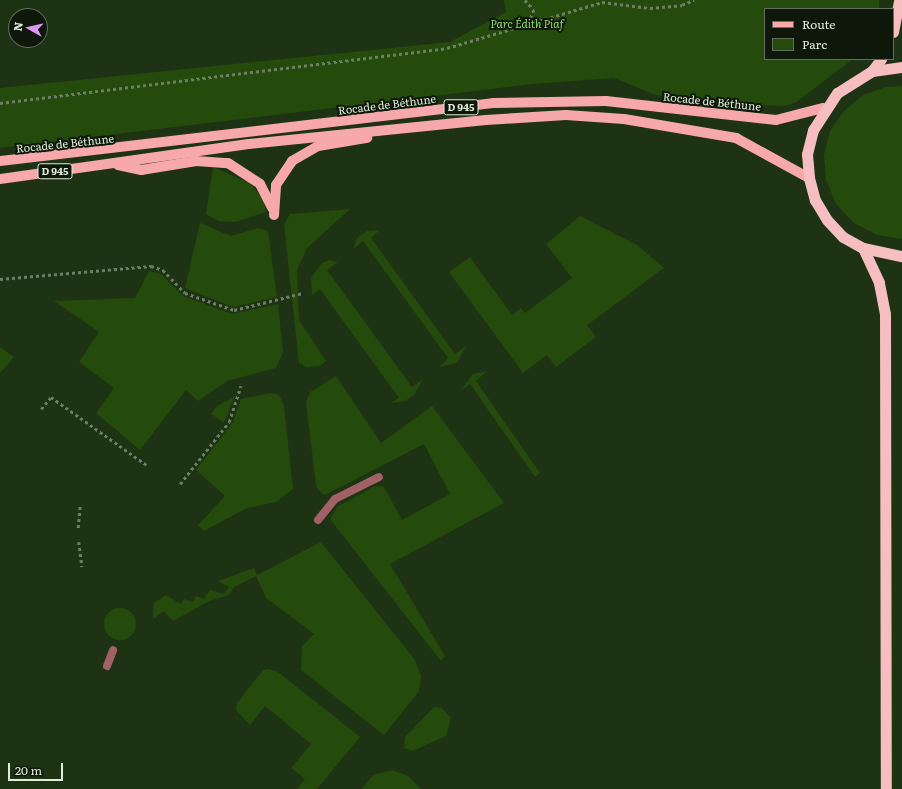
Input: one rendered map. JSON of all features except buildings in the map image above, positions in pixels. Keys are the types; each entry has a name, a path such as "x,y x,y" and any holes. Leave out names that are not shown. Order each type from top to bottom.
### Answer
{"highway":[{"path":"894,27 899,0"},
{"path":"880,60 872,71 837,93 824,108 813,130 807,154 809,178 815,200 827,220 863,248 902,256"},
{"path":"872,71 902,67"},
{"path":"863,248 879,284 885,314 886,789"}],"main road":[{"name":"Rocade de Béthune","path":"0,161 493,104 606,101 776,120 824,108"},
{"name":"D 945","path":"0,179 249,144 428,125 566,116 624,119 736,138 809,178"},
{"path":"110,164 141,170 196,161 228,163 260,184 269,195 274,215 276,185 284,170 311,150 428,125"}],"lane":[{"path":"318,520 335,500 379,477"},
{"path":"107,666 113,650"}],"path":[{"path":"525,0 534,10 528,25"},
{"path":"0,103 447,48 602,2 650,8 682,5 694,0"},
{"path":"0,279 151,266 163,270 185,293 234,310 303,293"},
{"path":"180,484 229,422 242,386"},
{"path":"41,409 51,397 148,466"},
{"path":"78,528 80,506"},
{"path":"79,542 82,567"}],"green space":[{"name":"Parc Édith Piaf","path":"504,0 879,0 879,8 764,8 764,60 852,60 795,103 783,106 695,103 653,94 614,78 533,84 0,148 0,88 450,42 506,12"},
{"path":"902,86 902,239 877,235 854,223 836,204 826,180 824,155 830,131 844,111 863,95 886,87"},
{"path":"213,167 250,183 264,200 266,212 236,222 218,221 206,214"},
{"path":"350,209 307,248 297,270 299,320 326,361 320,366 306,367 299,363 284,225 290,214"},
{"path":"580,216 637,245 664,268 587,325 596,337 556,367 547,355 523,373 449,272 470,257 512,315 521,308 525,313 572,278 546,244"},
{"path":"200,223 231,236 258,228 268,231 277,297 233,307 185,288"},
{"path":"380,230 371,238 455,354 466,346 457,363 439,367 448,358 363,241 353,249 357,238 367,231"},
{"path":"330,260 338,262 327,270 412,387 423,379 414,395 405,401 391,403 399,398 320,289 312,295 311,278 322,263"},
{"path":"149,271 161,274 183,296 232,314 278,304 283,352 276,368 227,381 198,401 186,390 140,450 96,413 114,388 79,362 99,332 54,301 135,298"},
{"path":"0,347 14,357 0,373"},
{"path":"487,371 476,381 540,473 535,477 470,384 460,391 473,374"},
{"path":"336,376 381,443 432,406 504,503 390,564 445,656 441,661 330,519 337,507 375,486 384,487 402,520 450,494 424,444 325,495 320,492 316,486 306,402 310,392"},
{"path":"271,393 279,395 284,406 293,489 276,502 247,508 204,531 198,525 225,496 196,470 233,422 241,399"},
{"path":"235,396 224,423 211,414 217,406"},
{"path":"321,542 415,660 421,676 419,691 384,735 301,670 302,646 314,634 266,598 256,576 234,587 229,595 209,601 173,621 164,611 153,619 154,603 166,595 181,604 184,599 193,602 196,596 204,599 210,590 224,594 229,587 218,581 254,568 257,575"},
{"path":"117,608 123,608 133,615 136,624 135,630 129,637 123,640 117,640 107,633 104,627 104,621 111,611"},
{"path":"269,669 278,672 360,737 317,789 297,789 305,779 291,768 311,744 265,706 250,725 236,710 237,703 263,670"},
{"path":"434,707 442,708 451,718 446,736 412,751 404,748 405,737"},
{"path":"392,770 408,776 421,789 362,789 373,775"}]}
